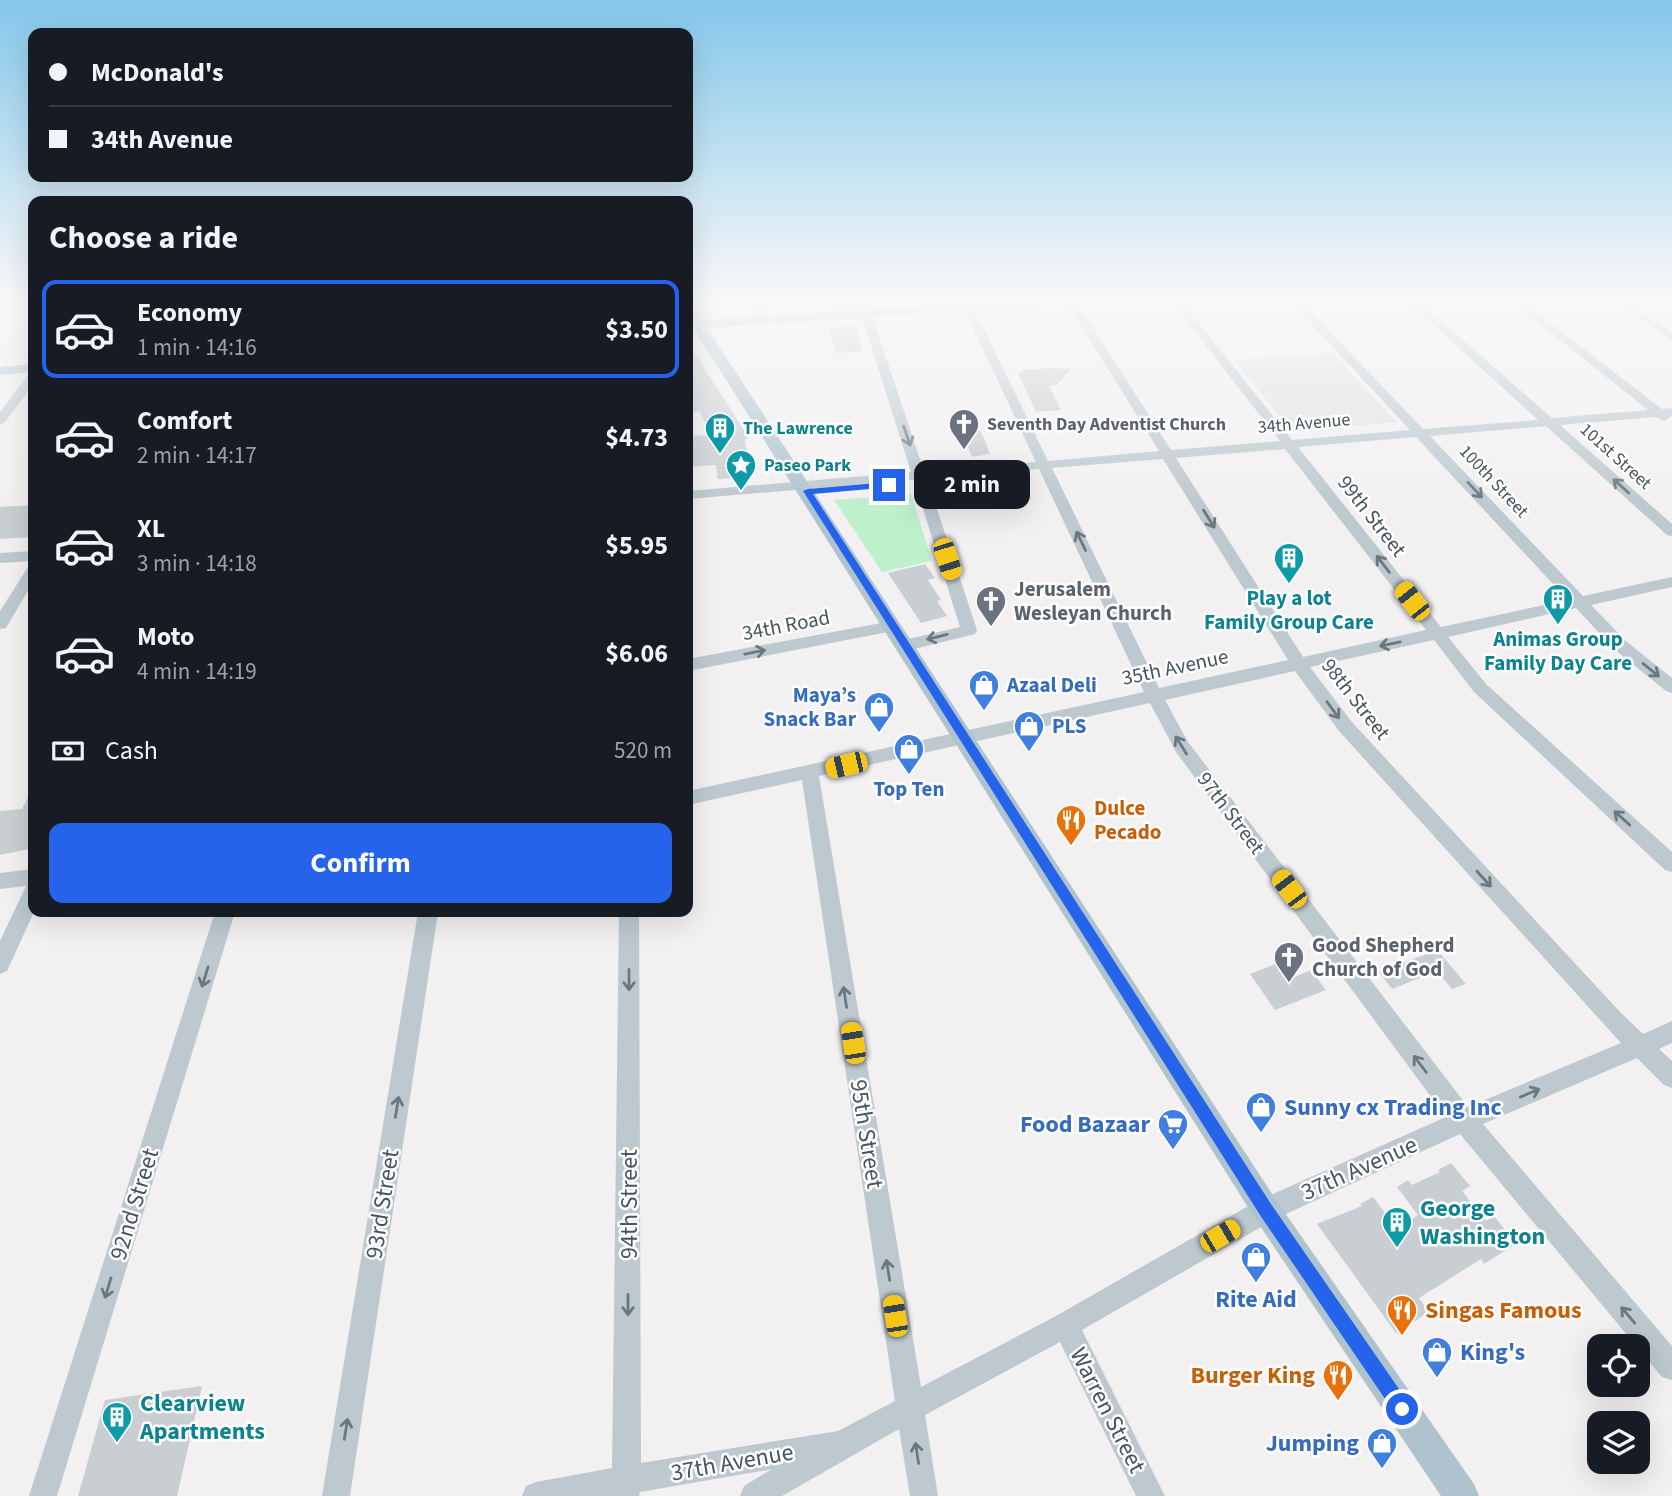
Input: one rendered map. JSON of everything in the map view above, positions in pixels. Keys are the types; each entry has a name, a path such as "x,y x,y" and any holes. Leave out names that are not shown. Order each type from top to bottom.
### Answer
{"main road":[{"path":"0,371 28,368"},
{"path":"723,368 805,488 1266,1210 1462,1496"}],"street":[{"path":"884,368 969,630 906,645"},
{"name":"97th Street","path":"998,368 1154,695 1182,747 1463,1121 1672,1367"},
{"name":"98th Street","path":"1114,368 1299,664 1345,726 1612,1019 1672,1077"},
{"name":"99th Street","path":"1229,368 1480,688 1672,864"},
{"name":"100th Street","path":"1359,368 1621,646 1672,687"},
{"name":"101st Street","path":"1488,368 1672,532"},
{"path":"1603,368 1669,418"},
{"path":"0,420 28,384"},
{"name":"34th Avenue","path":"693,500 921,478 1669,418"},
{"name":"34th Avenue","path":"693,495 805,488"},
{"path":"0,558 28,555"},
{"path":"0,624 28,578"},
{"name":"35th Avenue","path":"693,797 1672,582"},
{"name":"34th Road","path":"693,664 892,626"},
{"name":"95th Street","path":"810,773 924,1496"},
{"path":"0,881 28,878"},
{"path":"0,964 28,903"},
{"name":"92nd Street","path":"43,1496 223,917"},
{"name":"93rd Street","path":"336,1496 427,917"},
{"name":"94th Street","path":"625,1488 629,917"},
{"name":"37th Avenue","path":"536,1496 625,1488 846,1442 1065,1325 1266,1210 1463,1121 1672,1032"},
{"name":"Warren Street","path":"1065,1325 1151,1496"},
{"path":"754,1496 846,1442"}],"shaded area":[{"path":"1241,368 1347,368 1397,422 1291,431"}],"green space":[{"path":"911,494 932,561 882,572 834,500"}],"building":[{"path":"693,368 704,368 749,438 745,439 749,477 718,479 716,465 693,467 693,436 712,435 699,411 693,413"},
{"path":"1071,369 1057,385 1049,386 1061,410 1036,412 1018,373 1023,373 1022,370"},
{"path":"981,431 990,454 972,457 962,433"},
{"path":"28,505 28,537 0,539 0,507"},
{"path":"925,564 935,578 928,580 941,600 937,601 947,616 921,623 888,573"},
{"path":"28,797 28,849 0,855 0,811 22,809"},
{"path":"1437,950 1466,984 1452,989 1437,971 1392,989 1379,972"},
{"name":"Good Shepherd Church of God","path":"1281,962 1292,978 1311,970 1326,990 1275,1010 1250,974"},
{"name":"George Washington","path":"1451,1163 1470,1186 1462,1191 1486,1221 1494,1216 1516,1244 1484,1264 1481,1259 1419,1298 1429,1312 1396,1333 1317,1224 1362,1206 1360,1204 1373,1197 1396,1228 1418,1215 1397,1187 1408,1180 1412,1185 1440,1172 1438,1170"},
{"name":"Clearview Apartments","path":"202,1386 177,1496 78,1496 105,1400"}],"place":[{"name":"Seventh Day Adventist Church","path":"964,451"},
{"name":"The Lawrence","path":"720,455"},
{"name":"Paseo Park","path":"741,492"},
{"name":"Play a lot Family Group Care","path":"1289,585"},
{"name":"Animas Group Family Day Care","path":"1558,626"},
{"name":"Jerusalem Wesleyan Church","path":"991,628"},
{"name":"Azaal Deli","path":"984,712"},
{"name":"Maya’s Snack Bar","path":"879,734"},
{"name":"PLS","path":"1029,753"},
{"name":"Top Ten","path":"909,776"},
{"name":"Dulce Pecado","path":"1071,847"},
{"name":"Good Shepherd Church of God","path":"1289,984"},
{"name":"Sunny cx Trading Inc","path":"1261,1134"},
{"name":"Food Bazaar","path":"1173,1151"},
{"name":"George Washington","path":"1397,1249"},
{"name":"Rite Aid","path":"1256,1284"},
{"name":"Singas Famous","path":"1402,1337"},
{"name":"King's","path":"1437,1379"},
{"name":"Burger King","path":"1338,1402"},
{"name":"Clearview Apartments","path":"117,1444"},
{"name":"Jumping","path":"1382,1470"}],"route":[{"path":"889,485 808,491 1266,1210 1402,1409"}]}
